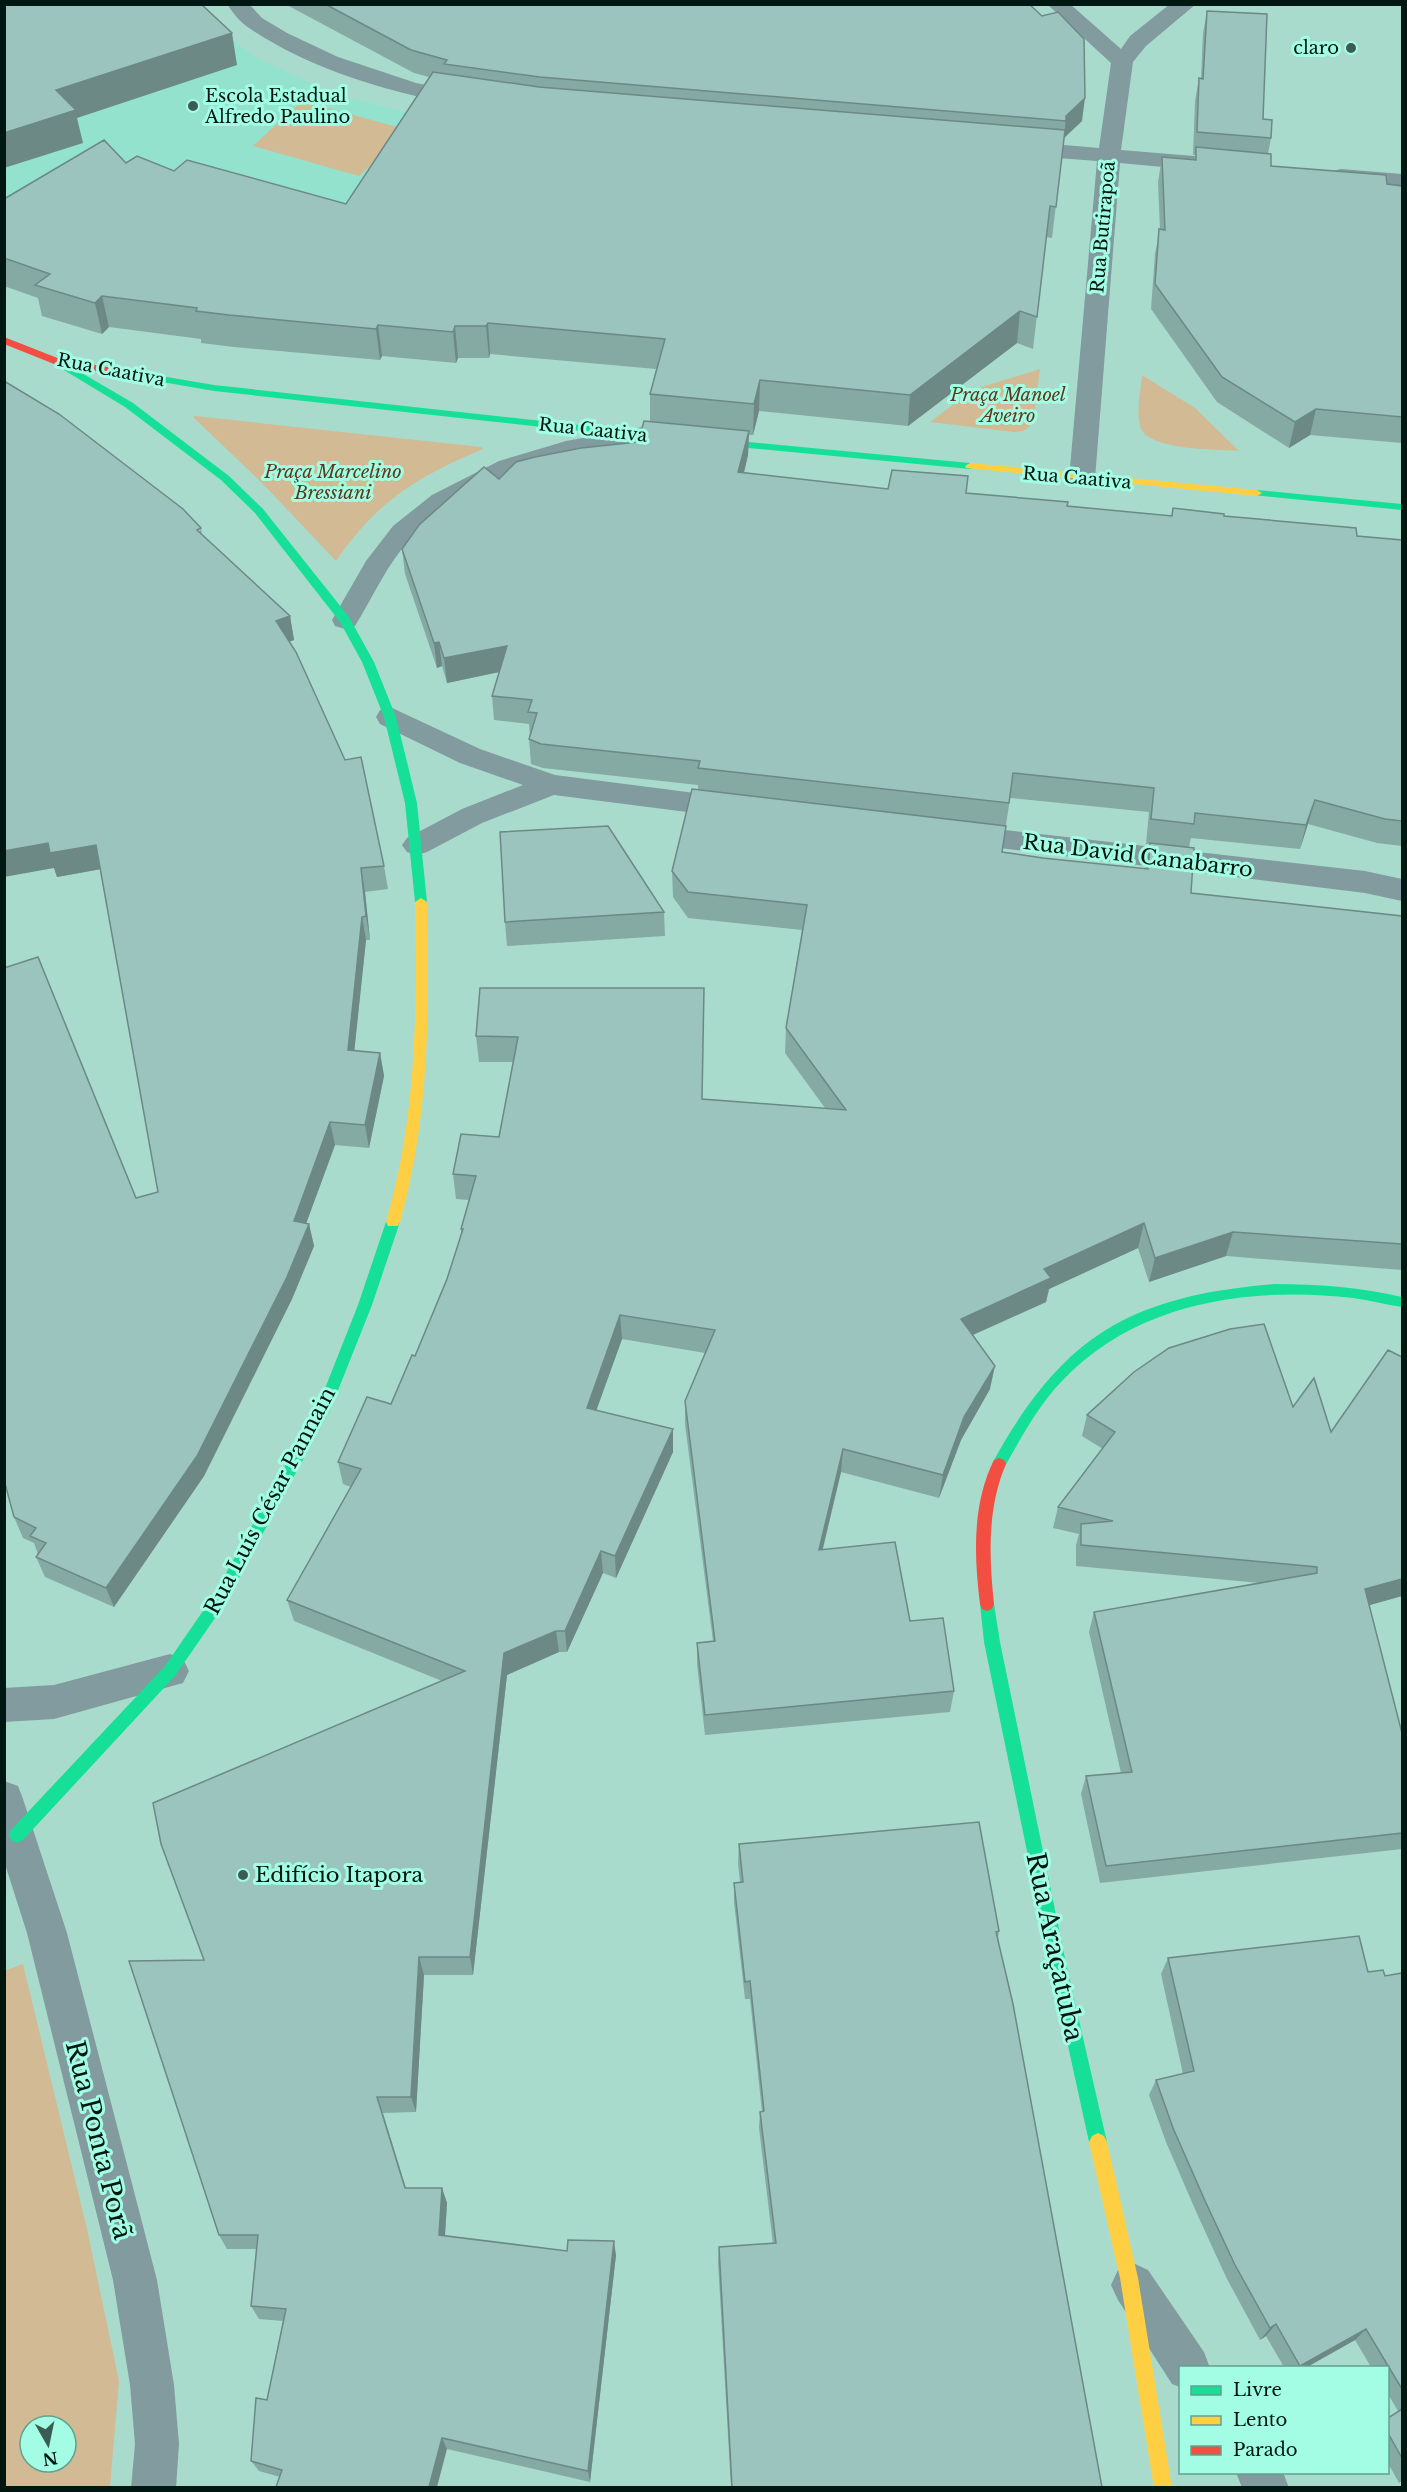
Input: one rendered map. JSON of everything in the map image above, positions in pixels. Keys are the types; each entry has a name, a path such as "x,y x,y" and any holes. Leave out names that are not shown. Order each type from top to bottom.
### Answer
{"street":[{"path":"237,4 255,23 318,57 387,81 449,97 483,101"},
{"path":"1057,4 1122,61 1138,41 1172,12 1186,4"},
{"name":"Rua Butirapoã","path":"1082,478 1109,155 1122,61"},
{"path":"1003,146 1227,165"},
{"path":"1320,174 1402,181"},
{"name":"Rua Caativa","path":"4,340 58,362 214,388 643,435 1402,507"},
{"name":"Rua Luís César Pannain","path":"11,1817 170,1671 219,1600 324,1408 364,1305 397,1209 418,1106 422,995 421,903 411,803 390,717 368,662 345,620 259,511 225,478 129,405 58,362"},
{"path":"345,620 375,567 402,532 441,501 508,467 566,449 643,435"},
{"path":"390,717 470,756 552,785 593,792 759,811"},
{"path":"417,845 472,816 552,785"},
{"name":"Rua David Canabarro","path":"938,832 1365,882 1402,890"},
{"name":"Rua Araçatuba","path":"1163,2487 1129,2278 1059,1968 992,1642 984,1583 983,1532 994,1473 1028,1412 1058,1376 1088,1347 1131,1320 1218,1293 1296,1288 1355,1292 1402,1302"},
{"path":"4,1705 54,1702 170,1671"},
{"name":"Rua Ponta Porã","path":"11,1817 47,1933 135,2280 153,2385 157,2445 153,2487"},
{"path":"1129,2278 1187,2366"},
{"path":"1259,2474 1267,2487"}],"shaded area":[{"name":"Escola Estadual Alfredo Paulino","path":"5,15 211,25 257,58 336,95 427,117 339,227 5,222"}],"green space":[{"path":"302,101 408,130 359,176 253,146"},
{"name":"Praça Manoel Aveiro","path":"1040,369 1033,421 1025,430 1013,432 930,422 972,390"},
{"path":"1142,375 1195,408 1239,451 1184,447 1155,440 1145,434 1140,426 1138,414"},
{"name":"Praça Marcelino Bressiani","path":"193,417 483,449 438,470 400,493 367,522 336,561 262,483"},
{"path":"23,1964 87,2229 119,2381 110,2487 5,2487 4,1971"}],"building":[{"path":"4,4 201,4 232,33 56,90 76,110 4,133"},
{"path":"325,4 1029,4 1042,16 1058,12 1084,39 1085,98 1066,116 1066,121 540,77 444,64 447,60 411,50"},
{"path":"1207,11 1267,14 1263,119 1272,120 1271,138 1197,132 1199,78 1203,79"},
{"path":"433,72 539,87 1065,130 1056,207 1050,206 1037,317 1020,311 910,395 760,380 754,404 650,394 665,339 488,323 486,326 455,326 453,332 378,325 376,329 229,315 196,311 197,308 102,296 95,303 35,285 50,274 4,258 4,199 104,140 126,163 137,156 174,171 187,160 346,204"},
{"path":"1196,147 1271,154 1271,166 1386,175 1387,184 1402,186 1402,417 1316,409 1295,422 1222,377 1155,284 1159,229 1165,230 1162,157 1196,160"},
{"path":"4,381 59,414 183,509 201,528 197,530 290,616 276,621 296,652 345,760 361,757 384,866 361,868 366,916 362,917 348,1050 380,1053 365,1125 330,1122 294,1221 309,1224 287,1277 197,1456 106,1588 36,1557 46,1543 30,1536 36,1528 14,1517 4,1480 4,968 38,957 136,1198 158,1192 96,845 50,853 48,843 4,851"},
{"path":"644,421 749,431 738,472 888,489 892,470 968,476 966,493 1068,502 1067,506 1172,516 1173,508 1224,514 1224,516 1356,528 1357,536 1402,540 1402,821 1385,819 1315,800 1306,825 1195,813 1194,824 1151,819 1154,788 1013,773 1009,803 698,768 700,761 541,744 529,739 537,713 528,712 532,700 492,696 507,646 444,658 439,642 434,643 402,549 419,525 484,467 499,479 516,462 581,448 638,442"},
{"path":"692,789 1006,826 1002,852 1043,858 1148,869 1150,843 1194,848 1191,893 1402,916 1402,1244 1233,1232 1155,1258 1144,1223 1044,1269 1051,1278 961,1319 995,1366 964,1417 943,1475 843,1449 819,1550 895,1542 910,1621 943,1618 954,1691 705,1715 697,1643 715,1641 685,1401 715,1330 620,1315 587,1408 673,1429 615,1556 601,1551 565,1631 556,1631 504,1653 470,1957 419,1957 411,2097 377,2097 405,2188 442,2188 439,2235 567,2251 568,2240 614,2241 588,2471 442,2438 429,2487 276,2487 282,2470 251,2461 256,2398 267,2400 286,2309 251,2306 258,2235 219,2235 129,1961 204,1960 161,1844 153,1803 465,1671 287,1600 361,1469 338,1462 367,1397 391,1404 412,1355 415,1356 447,1279 463,1229 461,1229 476,1176 453,1174 461,1134 499,1137 518,1037 476,1036 480,988 704,988 702,1099 846,1110 786,1028 807,905 688,892 672,871"},
{"path":"608,826 664,912 505,922 500,832"},
{"path":"1264,1324 1293,1407 1314,1378 1331,1432 1388,1350 1402,1357 1402,1579 1365,1589 1402,1733 1402,1833 1106,1866 1086,1776 1132,1772 1094,1612 1317,1573 1317,1567 1081,1545 1081,1524 1113,1521 1058,1507 1115,1432 1087,1415 1134,1372 1169,1348 1230,1329"},
{"path":"979,1822 999,1931 996,1932 1013,2004 1102,2487 732,2487 719,2247 776,2243 760,2112 764,2111 750,1981 745,1982 734,1883 743,1882 739,1844"},
{"path":"1359,1936 1368,1972 1383,1970 1385,1976 1402,1973 1402,2389 1366,2329 1300,2366 1276,2324 1270,2328 1235,2265 1173,2128 1156,2080 1194,2071 1168,1958"},
{"path":"1402,2409 1402,2458 1389,2435 1389,2417"}],"traffic: fast":[{"path":"58,362 129,405 225,478 259,511 345,620 368,662 390,717 411,803 421,902"},
{"path":"143,376 214,388 643,435 970,466"},
{"path":"1257,493 1402,507"},
{"path":"17,1835 170,1671 219,1600 324,1408 365,1305 393,1222"},
{"path":"999,1464 1025,1419 1057,1377 1086,1350 1119,1328 1155,1312 1193,1300 1274,1289 1353,1292 1402,1302"},
{"path":"987,1604 992,1642 1059,1968 1098,2142"}],"traffic: slow":[{"path":"970,466 1257,493"},
{"path":"393,1222 412,1144 417,1104 422,1023 421,902"},
{"path":"1098,2142 1129,2278 1163,2488"}],"traffic: jam":[{"path":"4,340 58,362 143,376"},
{"path":"987,1604 984,1532 988,1495 999,1464"}],"place":[{"name":"claro","path":"1351,48"},
{"name":"Escola Estadual Alfredo Paulino","path":"193,106"},
{"name":"Edifício Itapora","path":"243,1875"}]}
